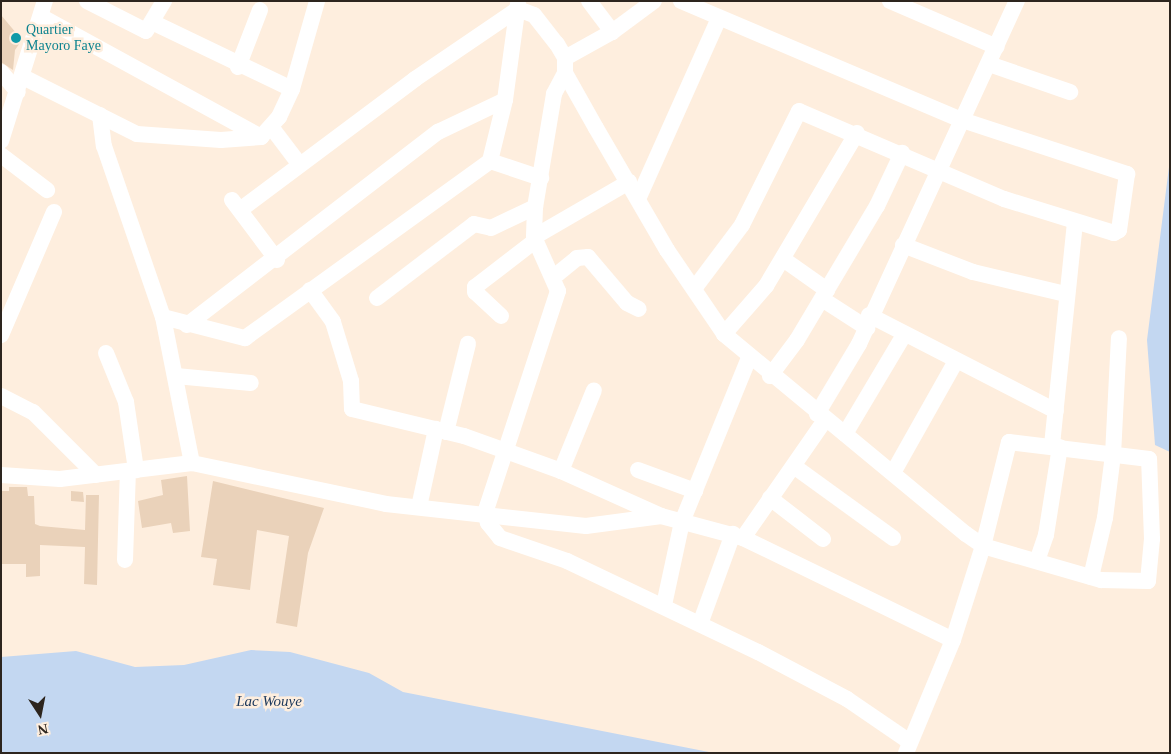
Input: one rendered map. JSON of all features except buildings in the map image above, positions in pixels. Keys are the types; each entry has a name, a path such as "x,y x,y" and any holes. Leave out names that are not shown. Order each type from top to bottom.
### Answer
{"street":[{"path":"87,1 114,7 142,30 152,22 164,1"},
{"path":"267,133 292,88 317,1"},
{"path":"589,1 612,32"},
{"path":"518,5 540,21 565,66 630,182 694,289 724,334 770,376 821,417 894,471 983,546 1120,584 1143,583 1151,578 1150,460 1056,446 1009,442 983,546 953,640 908,747 847,699 664,606 567,561 500,538 485,513 558,291 555,276 535,238 534,207 541,178 554,94 565,66 654,1"},
{"path":"681,1 713,11 962,120 1127,172 1117,232 1075,224 937,171 857,133 798,112 742,225 694,289"},
{"path":"890,1 997,47"},
{"path":"700,624 738,536 794,467 821,417 868,322 1017,1"},
{"path":"163,317 241,340 490,162 505,100 518,5"},
{"path":"277,260 236,205 300,165 518,5"},
{"path":"1,141 43,9 218,112 267,133 300,165"},
{"path":"238,66 260,10"},
{"path":"639,197 713,11"},
{"path":"152,22 238,66 292,88"},
{"path":"989,64 1070,92"},
{"path":"1,72 20,84 100,115 137,134 206,139 267,133"},
{"path":"187,325 277,260 438,132 505,100"},
{"path":"206,139 218,112"},
{"path":"100,115 104,146 163,317 192,463"},
{"path":"724,334 765,288 857,133"},
{"path":"770,376 824,294 902,153"},
{"path":"1,155 46,190"},
{"path":"490,162 541,178"},
{"path":"501,316 475,292 475,287 535,238 630,182"},
{"path":"377,298 474,224 491,228 534,207"},
{"path":"1,335 54,212"},
{"path":"1037,561 1056,446 1056,411 1065,294 1075,224"},
{"path":"903,244 973,272 1065,294"},
{"path":"555,276 577,258 588,258 627,302 639,309"},
{"path":"783,259 824,294 868,322 904,335 1056,411"},
{"path":"310,290 333,322 351,381 352,409 441,430 505,450 561,471 661,516 738,536 953,640"},
{"path":"845,434 904,335"},
{"path":"1091,577 1105,518 1113,455 1119,338"},
{"path":"419,507 468,344"},
{"path":"106,353 126,402 132,470 125,560"},
{"path":"664,606 682,522 749,358"},
{"path":"894,471 956,361"},
{"path":"176,376 251,383"},
{"path":"561,471 594,390"},
{"path":"1,396 32,412 96,475"},
{"path":"1,475 60,479 192,463 328,495 419,507 600,527 661,516"},
{"path":"794,467 893,538"},
{"path":"638,470 695,491"},
{"path":"770,498 822,539"}],"water":[{"path":"1170,94 1170,452 1155,445 1147,340 1169,167"},
{"name":"Lac Wouye","path":"251,650 290,652 369,673 403,692 714,753 1,753 1,657 76,651 135,667 184,665"}],"place":[{"name":"Quartier Mayoro Faye","path":"16,38"}]}
